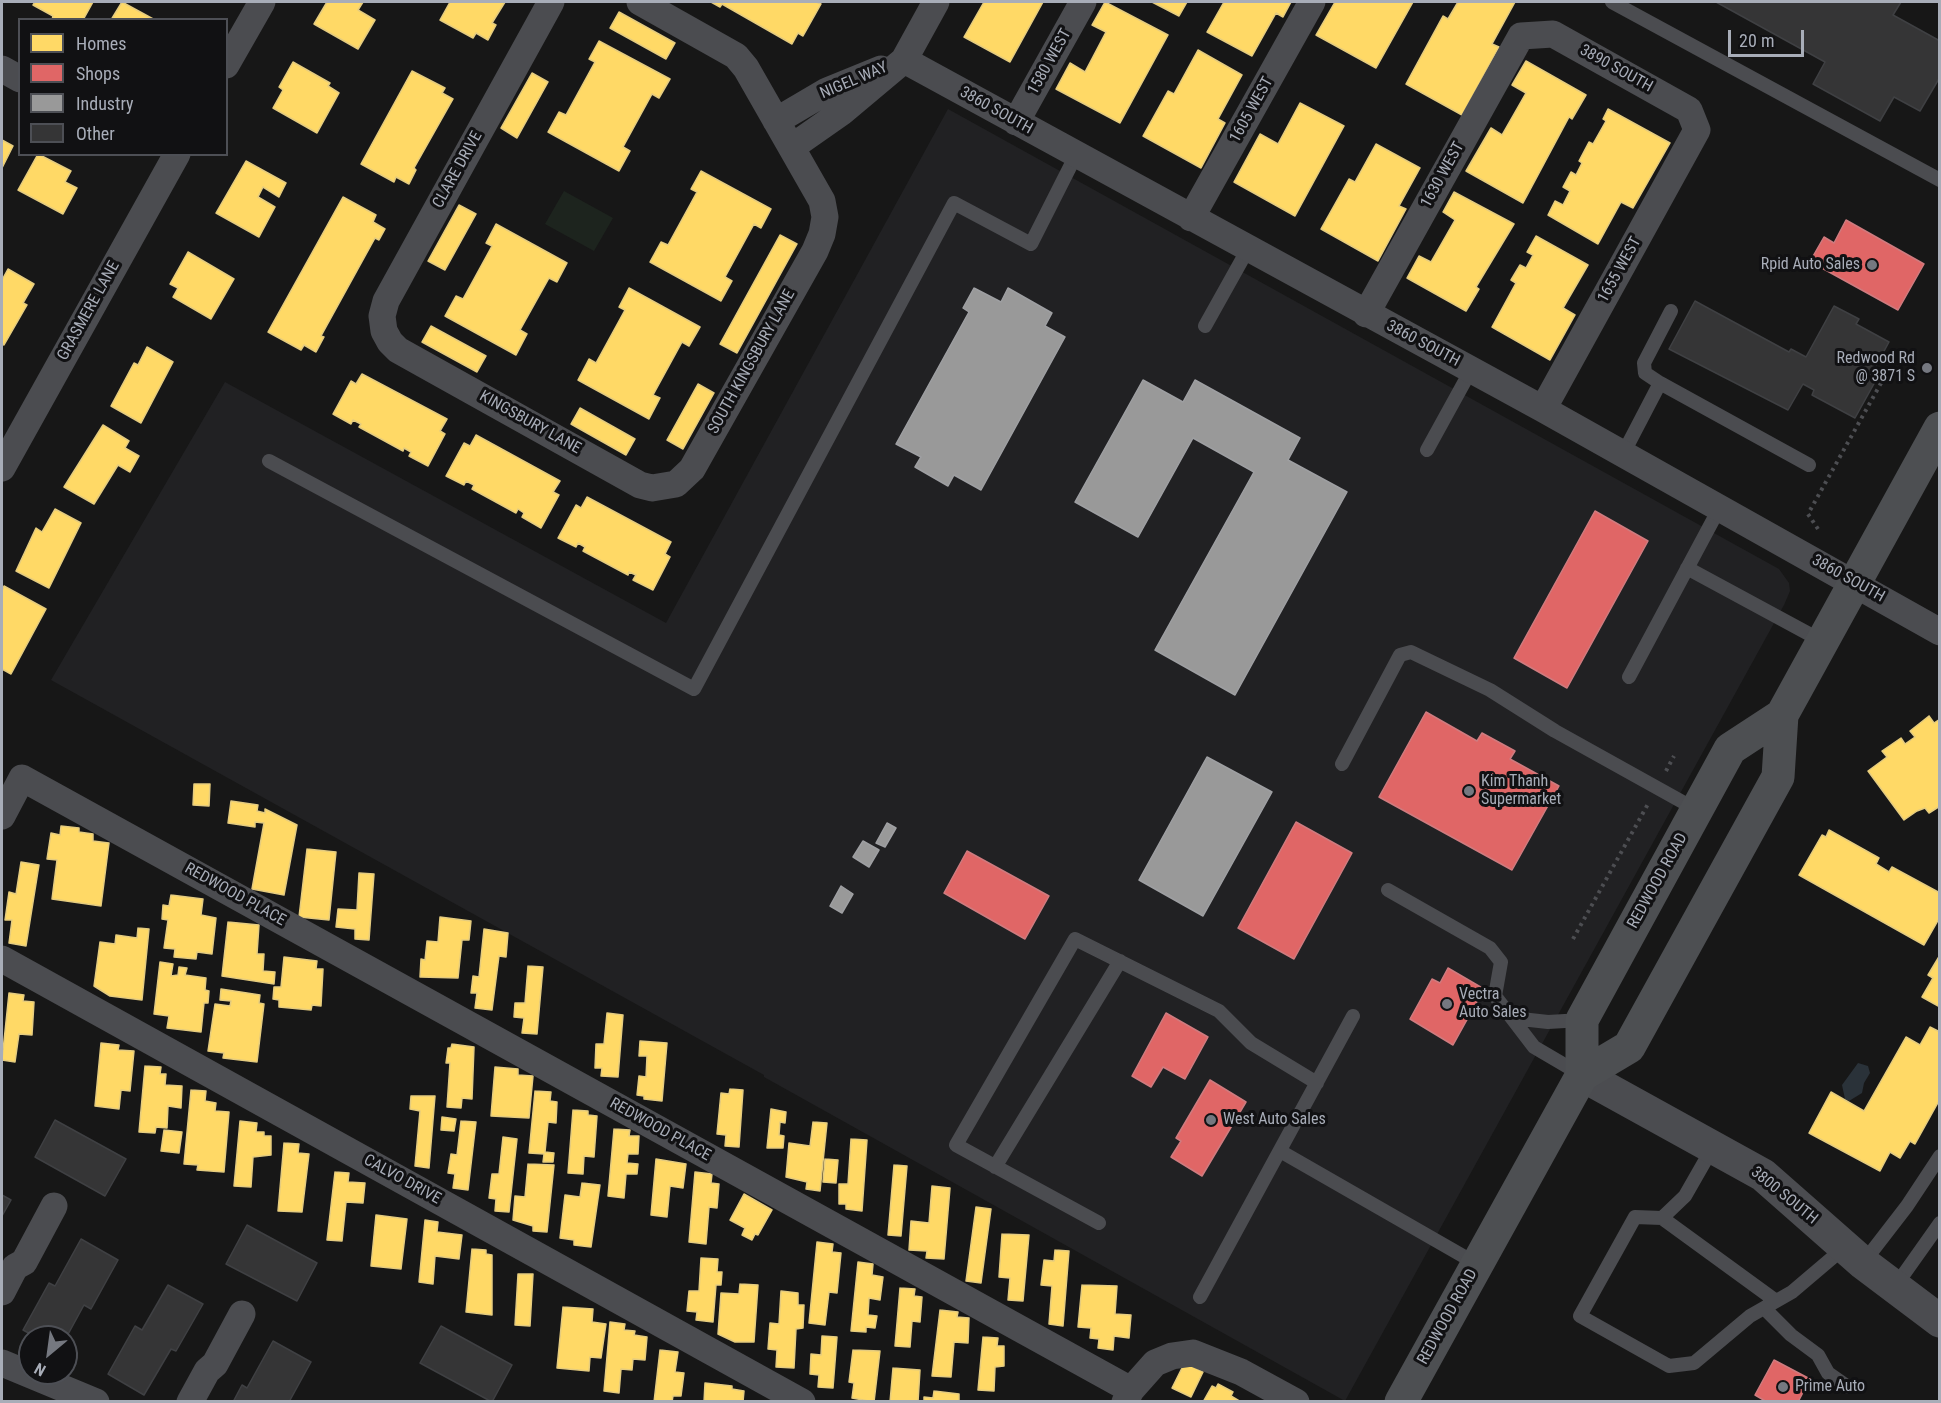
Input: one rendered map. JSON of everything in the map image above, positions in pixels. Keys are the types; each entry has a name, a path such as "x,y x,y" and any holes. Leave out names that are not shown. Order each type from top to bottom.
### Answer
{"main road":[{"name":"REDWOOD ROAD","path":"1582,1075 1629,1047 1778,777 1782,715 1940,428"},
{"name":"REDWOOD ROAD","path":"1401,1401 1582,1075 1582,1020 1730,750 1782,715"}],"street":[{"path":"228,62 262,2"},
{"name":"CLARE DRIVE","path":"390,342 384,331 382,316 386,301 551,2"},
{"path":"640,2 736,56 792,147"},
{"path":"904,60 936,2"},
{"name":"1580 WEST","path":"1017,122 1083,2"},
{"name":"1605 WEST","path":"1191,218 1312,2"},
{"name":"3890 SOUTH","path":"1521,36 1553,34 1689,110 1697,130"},
{"name":"1630 WEST","path":"1366,314 1521,36"},
{"name":"NIGEL WAY","path":"776,121 827,91 904,60"},
{"name":"NIGEL WAY","path":"792,147 842,112 904,60"},
{"name":"3860 SOUTH","path":"904,60 1855,582 1940,632"},
{"path":"2,69 18,78"},
{"name":"1655 WEST","path":"1543,410 1697,130"},
{"name":"SOUTH KINGSBURY LANE","path":"676,484 692,469 822,234 825,217 822,201 792,147"},
{"name":"GRASMERE LANE","path":"2,468 167,158"},
{"name":"KINGSBURY LANE","path":"390,342 398,350 640,484 652,488 676,484"},
{"name":"REDWOOD PLACE","path":"2,816 22,778 1128,1396 1155,1363 1172,1356 1193,1353 1241,1372 1296,1401"},
{"name":"CALVO DRIVE","path":"2,959 802,1401"},
{"name":"3800 SOUTH","path":"1582,1075 1763,1175 1894,1288 1940,1321"},
{"path":"2,1292 15,1267 24,1262 54,1206"},
{"path":"190,1401 207,1371 215,1364 242,1314"},
{"path":"2,1363 38,1391 96,1401"}],"lane":[{"path":"1612,2 1939,180"},
{"path":"269,461 694,689 954,203 1031,244 1076,155"},
{"path":"1205,327 1248,249"},
{"path":"1671,311 1644,363 1645,374 1809,465"},
{"path":"1427,450 1471,370"},
{"path":"1623,454 1660,383"},
{"path":"1629,677 1719,507"},
{"path":"1687,568 1823,641"},
{"path":"1342,764 1400,655 1411,652 1490,690 1555,731 1697,810"},
{"path":"1388,890 1490,948 1501,962 1495,996 1534,1047 1582,1075"},
{"path":"1099,1223 956,1145 1075,939 1219,1011 1251,1043 1317,1083"},
{"path":"995,1167 1120,961"},
{"path":"1200,1297 1353,1016"},
{"path":"1512,1018 1548,1022 1582,1020"},
{"path":"1662,1218 1685,1196 1713,1148"},
{"path":"1280,1151 1477,1264"},
{"path":"1776,1301 1662,1218 1635,1217 1580,1316 1669,1366 1694,1363 1750,1316 1792,1292 1854,1255 1907,1206 1940,1156"},
{"path":"1894,1288 1940,1223"},
{"path":"1764,1308 1791,1335 1818,1355 1828,1373 1848,1387"}],"path":[{"path":"1818,529 1808,514 1890,367 1905,361 1914,362"},
{"path":"1573,939 1674,756"}],"shaded area":[{"path":"948,109 1779,569 1789,583 1790,591 1784,605 1345,1401 764,1075 51,680 225,382 666,623"},
{"path":"564,191 613,218 594,251 545,224"},
{"path":"1858,1063 1868,1066 1870,1073 1864,1083 1862,1093 1849,1101 1845,1099 1842,1085"}],"building: Homes":[{"path":"35,2 93,2 84,18 52,18 53,16 33,5"},
{"path":"122,2 151,18 112,18"},
{"path":"327,2 363,2 358,10 375,20 358,49 314,24"},
{"path":"450,2 505,2 492,23 496,25 488,40 476,33 473,38 440,20"},
{"path":"711,2 816,2 821,4 803,36 798,33 792,44 722,4 720,7"},
{"path":"984,2 1043,2 1010,62 964,37"},
{"path":"1105,2 1168,35 1120,123 1056,89 1070,63 1085,72 1106,32 1092,25"},
{"path":"1152,2 1187,2 1179,16"},
{"path":"1224,2 1291,2 1283,17 1276,13 1252,56 1207,32"},
{"path":"1335,2 1413,2 1376,68 1316,35"},
{"path":"1458,2 1515,2 1492,44 1499,47 1462,115 1406,84 1443,16 1448,19"},
{"path":"619,12 675,43 666,59 610,28"},
{"path":"599,41 670,79 659,98 652,94 623,147 630,151 619,171 548,132 559,112 566,115 595,62 589,59"},
{"path":"1198,50 1242,75 1218,119 1225,123 1201,168 1143,136 1168,91 1174,94"},
{"path":"1526,61 1586,95 1572,119 1569,117 1523,203 1466,171 1491,128 1502,135 1526,93 1512,85"},
{"path":"293,62 330,83 328,86 339,93 317,133 273,108 283,90 279,87"},
{"path":"412,71 445,88 442,93 453,99 414,168 416,170 409,184 396,177 394,182 361,164"},
{"path":"532,73 548,82 517,138 501,128"},
{"path":"1300,103 1344,126 1295,216 1234,182 1260,134 1278,144"},
{"path":"1608,109 1670,143 1633,208 1621,202 1598,244 1548,215 1555,201 1563,205 1570,191 1563,187 1571,172 1576,175 1582,163 1579,161 1589,142 1593,144 1606,121 1603,119"},
{"path":"2,140 13,146 2,168"},
{"path":"1376,144 1420,168 1399,206 1406,209 1378,261 1321,229 1349,179 1355,182"},
{"path":"37,156 42,156 71,171 65,182 77,188 63,214 18,190"},
{"path":"246,161 286,183 279,197 263,187 258,197 275,207 259,237 216,213"},
{"path":"701,171 771,209 761,228 754,224 725,277 732,281 721,301 650,262 661,242 668,245 697,192 691,189"},
{"path":"1454,192 1514,224 1476,287 1479,289 1466,311 1407,278 1419,256 1431,262 1455,220 1443,212"},
{"path":"343,197 376,215 373,222 385,229 379,240 375,238 321,336 324,337 316,352 304,345 301,350 268,332"},
{"path":"459,205 476,214 445,270 428,261"},
{"path":"496,224 567,263 557,282 549,278 520,330 527,334 516,355 445,316 456,296 463,299 492,246 486,243"},
{"path":"780,235 797,244 737,353 720,344"},
{"path":"1536,236 1588,265 1563,308 1575,315 1550,360 1492,327 1516,283 1511,280 1520,265 1526,268 1533,255 1527,252"},
{"path":"188,252 234,279 211,319 173,297 178,288 170,284"},
{"path":"8,269 34,284 23,303 27,305 4,345 2,344 2,280"},
{"path":"629,288 700,327 689,346 682,342 653,395 660,398 649,419 578,380 589,359 596,363 625,310 619,307"},
{"path":"431,326 486,356 477,372 422,342"},
{"path":"147,347 173,362 141,423 111,406 134,363 138,365"},
{"path":"362,374 447,419 440,431 445,434 428,466 409,456 411,452 404,448 403,451 359,427 361,424 353,420 351,424 333,414 351,381 356,384"},
{"path":"698,384 714,393 683,449 667,440"},
{"path":"580,408 635,439 626,455 571,424"},
{"path":"103,425 129,441 125,448 139,456 130,472 118,465 94,504 64,487"},
{"path":"476,435 560,481 553,492 559,495 541,528 522,517 524,513 518,509 516,513 472,489 474,485 466,481 464,485 446,476 464,443 470,446"},
{"path":"587,497 671,542 665,554 670,557 653,590 633,580 636,575 629,572 628,575 583,551 585,547 578,543 576,547 558,538 576,505 581,508"},
{"path":"55,509 81,523 49,588 16,571 36,528 42,532"},
{"path":"4,586 46,609 11,674 2,669 2,591"},
{"path":"1929,716 1934,723 1940,719 1940,806 1929,813 1925,808 1917,811 1904,820 1868,771 1887,757 1882,751 1901,738 1905,744 1915,737 1910,731"},
{"path":"194,784 210,784 209,806 193,805"},
{"path":"231,801 258,805 257,811 265,813 265,809 297,825 284,895 252,889 264,823 255,822 255,827 228,823"},
{"path":"61,826 79,828 79,832 93,834 93,841 109,843 101,906 52,899 57,860 47,859 51,833 60,835"},
{"path":"1829,830 1879,858 1876,864 1889,872 1892,867 1940,893 1940,917 1924,945 1799,875 1822,835 1826,837"},
{"path":"307,849 336,852 329,920 299,917"},
{"path":"21,862 39,865 26,946 9,943 12,920 5,920 9,892 16,894"},
{"path":"359,873 374,874 369,940 355,939 355,929 336,927 338,909 357,910"},
{"path":"171,895 203,899 201,915 216,918 212,954 197,952 196,959 174,957 175,949 164,948 168,920 162,919 163,905 169,906"},
{"path":"440,917 471,921 469,940 462,940 458,978 420,977 421,959 425,960 427,941 438,942"},
{"path":"228,922 259,925 257,954 264,954 263,971 275,972 274,984 222,976"},
{"path":"138,928 149,929 142,1000 110,996 94,986 100,942 115,944 116,935 137,938"},
{"path":"484,929 508,933 506,957 499,956 492,1010 475,1008 477,993 471,993 473,976 479,977"},
{"path":"1940,955 1940,1007 1922,997 1933,978 1928,975"},
{"path":"284,957 317,961 316,969 323,969 321,1006 312,1005 311,1010 279,1007 279,1000 273,999 274,987 281,987"},
{"path":"160,962 173,964 171,976 178,975 179,967 187,968 185,975 206,978 205,990 209,991 208,1003 204,1003 201,1032 167,1028 169,1016 154,1014"},
{"path":"528,966 543,967 537,1034 522,1033 524,1018 514,1017 515,1003 525,1003"},
{"path":"221,989 260,995 259,1003 264,1004 257,1062 223,1058 224,1053 208,1051 215,1004 230,1006 231,1001 220,1000"},
{"path":"9,993 24,995 23,1001 34,1002 32,1035 19,1034 15,1062 2,1060"},
{"path":"607,1013 623,1015 618,1077 601,1076 602,1068 595,1068 596,1044 604,1044"},
{"path":"1930,1027 1940,1032 1940,1099 1915,1144 1910,1141 1900,1158 1890,1152 1880,1171 1809,1133 1831,1092 1864,1111 1906,1037 1920,1045"},
{"path":"640,1041 667,1043 662,1101 644,1099 644,1096 637,1095 639,1076 646,1077 647,1056 639,1056"},
{"path":"101,1043 119,1045 118,1050 134,1051 130,1091 121,1090 119,1109 95,1106"},
{"path":"452,1044 474,1047 472,1099 462,1098 461,1108 447,1107 450,1063 446,1063 448,1048 451,1048"},
{"path":"145,1066 161,1067 160,1074 166,1074 165,1085 182,1086 181,1108 168,1106 167,1128 156,1127 155,1133 139,1132"},
{"path":"495,1067 518,1069 518,1075 533,1076 529,1118 491,1116"},
{"path":"730,1089 743,1090 739,1147 725,1146 726,1135 717,1134 721,1093 729,1094"},
{"path":"191,1090 206,1091 205,1101 216,1103 215,1111 229,1112 224,1172 197,1170 198,1165 184,1164"},
{"path":"535,1091 551,1092 550,1101 557,1102 556,1123 548,1122 545,1152 554,1153 553,1162 543,1162 544,1154 529,1153"},
{"path":"411,1096 435,1096 429,1168 415,1166 420,1111 410,1109"},
{"path":"771,1109 786,1112 785,1123 780,1122 779,1135 784,1136 783,1148 767,1148"},
{"path":"573,1110 588,1111 588,1115 597,1116 594,1157 584,1156 583,1174 568,1173"},
{"path":"442,1117 456,1119 454,1131 441,1130"},
{"path":"240,1121 257,1123 256,1132 264,1132 264,1136 271,1136 271,1155 253,1157 251,1187 234,1186"},
{"path":"461,1121 476,1122 468,1190 453,1188 455,1174 448,1173 451,1154 457,1155"},
{"path":"813,1122 827,1123 820,1191 806,1189 807,1182 786,1177 789,1143 810,1146"},
{"path":"614,1129 630,1130 629,1136 639,1136 638,1154 628,1154 627,1163 638,1164 637,1174 626,1174 624,1198 608,1196"},
{"path":"164,1130 182,1132 179,1153 161,1151"},
{"path":"503,1137 517,1139 509,1212 495,1211 496,1199 489,1198 492,1174 499,1174"},
{"path":"851,1139 867,1140 862,1211 846,1209 846,1204 839,1204 839,1184 848,1184"},
{"path":"284,1143 299,1144 298,1153 309,1154 302,1212 278,1211"},
{"path":"656,1159 686,1164 683,1188 670,1186 667,1217 651,1215"},
{"path":"825,1159 838,1160 836,1183 823,1182"},
{"path":"528,1164 554,1165 547,1232 533,1231 533,1226 513,1220 515,1196 525,1197"},
{"path":"894,1165 907,1166 901,1236 888,1235"},
{"path":"335,1172 349,1173 348,1182 365,1183 363,1203 346,1202 342,1241 327,1240"},
{"path":"695,1172 712,1174 711,1183 719,1184 717,1208 709,1207 706,1244 689,1242"},
{"path":"582,1183 600,1185 591,1247 574,1245 574,1240 560,1238 565,1195 580,1197"},
{"path":"932,1186 950,1188 944,1259 926,1258 927,1251 909,1250 911,1221 929,1223"},
{"path":"744,1194 772,1210 758,1235 755,1234 752,1240 742,1235 745,1228 730,1220"},
{"path":"976,1207 991,1209 981,1283 966,1281"},
{"path":"376,1215 407,1219 401,1269 371,1266"},
{"path":"425,1220 438,1222 437,1232 462,1235 459,1259 435,1256 433,1284 419,1282"},
{"path":"1002,1234 1029,1235 1023,1301 1008,1300 1010,1278 999,1277"},
{"path":"817,1242 833,1244 832,1252 841,1253 837,1293 829,1292 825,1325 809,1323"},
{"path":"472,1249 486,1250 486,1254 492,1255 492,1315 466,1312"},
{"path":"1055,1250 1069,1251 1063,1326 1049,1324 1052,1286 1041,1285 1044,1260 1054,1261"},
{"path":"701,1258 718,1259 717,1272 722,1272 721,1285 716,1285 713,1322 696,1320 697,1312 687,1311 689,1291 699,1291"},
{"path":"858,1262 873,1264 872,1275 883,1277 880,1300 869,1298 868,1315 877,1316 875,1328 866,1327 866,1332 851,1331"},
{"path":"518,1274 533,1274 530,1326 515,1325"},
{"path":"740,1284 758,1285 754,1342 735,1342 718,1334 721,1293 739,1294"},
{"path":"1082,1285 1117,1286 1115,1314 1131,1315 1129,1338 1114,1336 1113,1350 1098,1348 1099,1339 1090,1338 1091,1328 1078,1327"},
{"path":"900,1288 915,1289 914,1296 922,1297 920,1322 912,1321 910,1347 895,1346"},
{"path":"781,1291 798,1293 798,1305 804,1305 803,1328 796,1329 794,1368 776,1367 777,1350 768,1349 770,1323 779,1324"},
{"path":"563,1307 593,1309 592,1322 606,1324 601,1358 590,1357 589,1371 557,1368"},
{"path":"940,1310 958,1312 957,1317 969,1318 968,1343 954,1342 951,1377 932,1376"},
{"path":"610,1322 625,1324 624,1330 635,1331 634,1335 647,1337 645,1360 633,1359 632,1370 621,1369 619,1393 604,1391"},
{"path":"822,1336 837,1337 833,1388 818,1387 819,1375 810,1374 811,1354 821,1355"},
{"path":"983,1337 998,1338 997,1346 1004,1346 1004,1366 995,1367 994,1391 978,1390"},
{"path":"660,1350 678,1352 675,1372 684,1373 681,1396 673,1396 672,1402 654,1402"},
{"path":"853,1350 880,1351 874,1402 852,1398 854,1383 849,1382"},
{"path":"1185,1362 1203,1372 1191,1397 1172,1388"},
{"path":"893,1368 920,1370 918,1402 890,1402"},
{"path":"705,1383 732,1386 732,1389 744,1391 743,1402 704,1402"},
{"path":"1218,1384 1233,1392 1231,1396 1241,1402 1203,1402 1212,1386 1216,1388"},
{"path":"934,1391 959,1394 959,1402 924,1402 924,1397 933,1398"}],"building: Shops":[{"name":"Rpid Auto Sales","path":"1846,220 1924,264 1898,310 1820,267 1822,264 1812,258 1824,237 1834,243"},
{"path":"1595,511 1648,541 1567,688 1514,658"},
{"name":"Kim Thanh Supermarket","path":"1426,712 1477,741 1482,733 1515,751 1510,759 1559,786 1512,870 1379,797"},
{"path":"1296,822 1352,853 1294,959 1238,928"},
{"path":"967,851 1049,896 1025,939 944,893"},
{"name":"Vectra Auto Sales","path":"1448,968 1484,989 1453,1045 1410,1019 1432,979 1440,983"},
{"path":"1166,1013 1208,1037 1185,1079 1163,1067 1151,1087 1132,1076"},
{"name":"West Auto Sales","path":"1210,1080 1246,1102 1202,1176 1171,1157 1181,1141 1176,1138"},
{"name":"Prime Auto","path":"1774,1360 1810,1379 1798,1402 1767,1402 1755,1395"}],"building: Industry":[{"path":"974,288 1001,302 1008,288 1052,313 1045,326 1065,337 981,490 954,475 948,486 915,467 921,457 896,444 969,312 963,308"},
{"path":"1143,380 1183,402 1195,380 1300,438 1288,460 1347,492 1235,695 1155,650 1254,472 1193,438 1138,537 1075,502"},
{"path":"1207,757 1272,792 1203,916 1139,880"},
{"path":"887,823 896,828 885,847 876,843"},
{"path":"863,841 879,850 869,867 853,857"},
{"path":"841,886 853,894 842,913 830,906"}],"building: Other":[{"path":"1716,2 1901,2 1893,15 1940,41 1940,77 1920,111 1894,97 1880,121 1813,84 1825,62"},
{"path":"1695,301 1789,352 1791,349 1806,357 1834,306 1859,319 1856,324 1889,342 1869,379 1875,382 1855,418 1812,395 1814,390 1803,384 1788,410 1669,349"},
{"path":"55,1120 126,1159 105,1196 35,1157"},
{"path":"2,1195 11,1200 2,1216"},
{"path":"247,1225 317,1263 297,1301 226,1264"},
{"path":"81,1239 118,1260 91,1309 84,1305 73,1325 26,1325 49,1283 55,1286"},
{"path":"168,1285 203,1304 176,1351 171,1349 144,1395 108,1374 135,1326 142,1330"},
{"path":"441,1326 512,1365 492,1402 420,1363"},
{"path":"273,1341 311,1362 289,1402 233,1402 242,1385 247,1388"}],"place":[{"name":"Rpid Auto Sales","path":"1872,265"},
{"name":"Redwood Rd @ 3871 S","path":"1927,368"},
{"name":"Kim Thanh Supermarket","path":"1469,791"},
{"name":"Vectra Auto Sales","path":"1447,1004"},
{"name":"West Auto Sales","path":"1211,1120"},
{"name":"Prime Auto","path":"1783,1387"}]}
